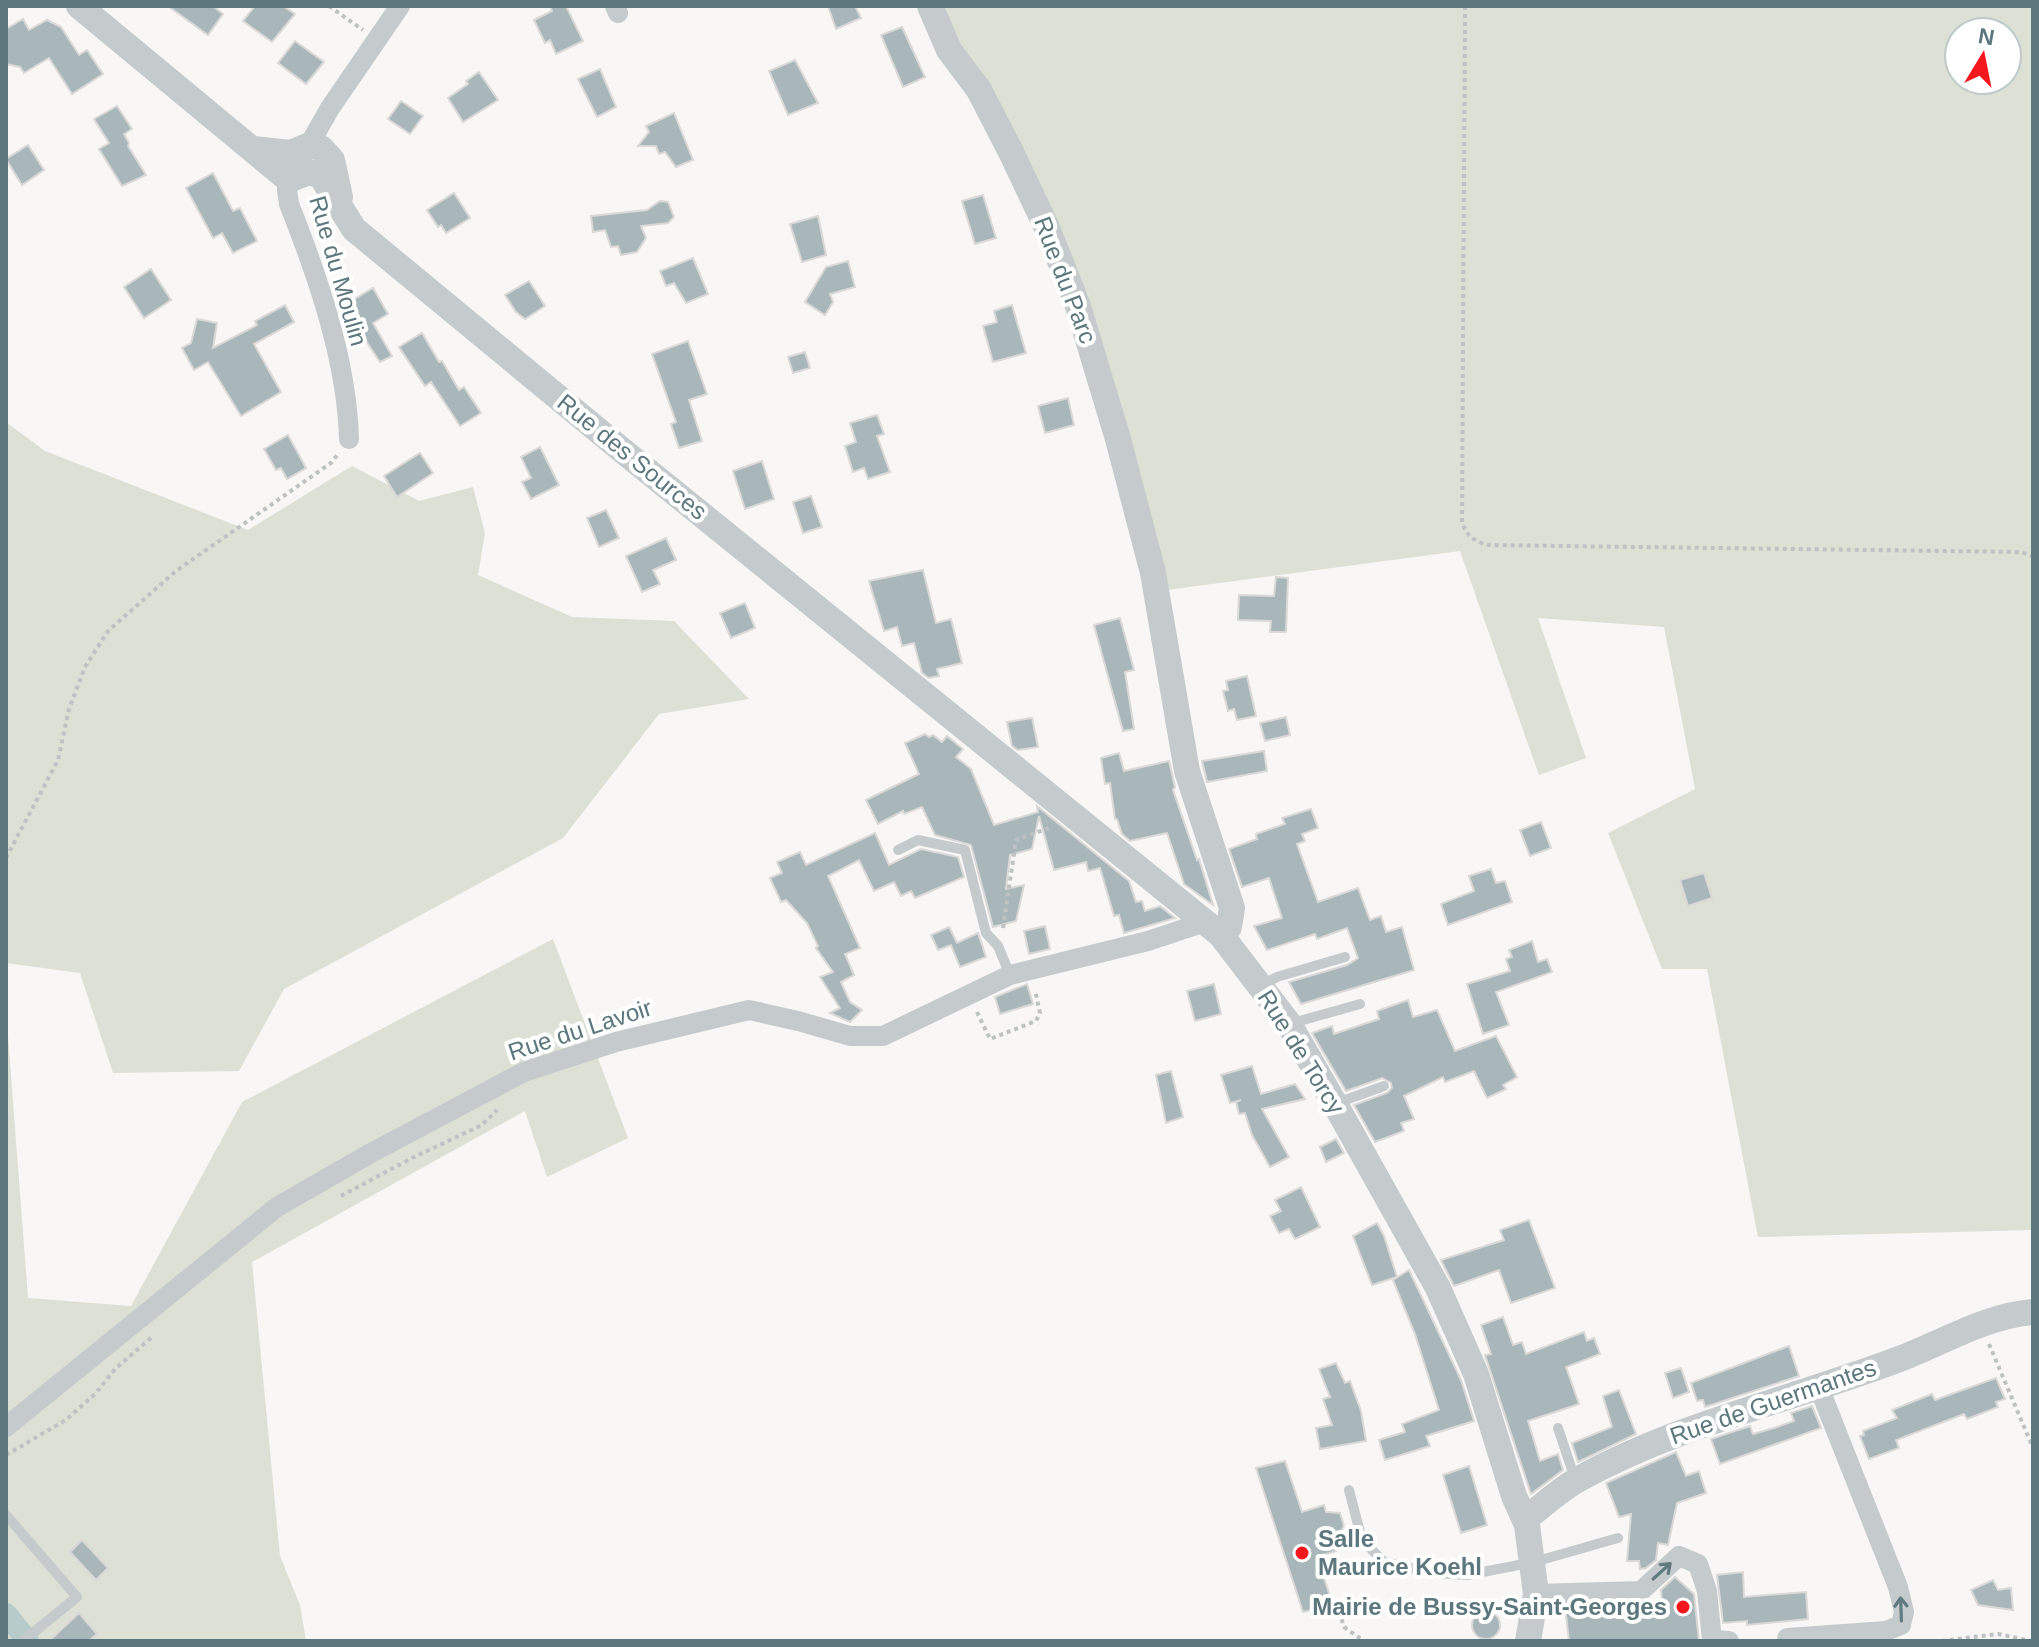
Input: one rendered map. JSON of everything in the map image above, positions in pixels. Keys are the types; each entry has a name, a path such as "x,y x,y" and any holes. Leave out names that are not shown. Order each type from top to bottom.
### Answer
{"street":[{"path":"79,6 289,180"},
{"name":"Rue du Moulin","path":"349,439 348,415 327,312 289,204 287,190 289,180 330,108 400,6"},
{"name":"Rue du Parc","path":"930,6 949,50 979,90 1011,152 1047,228 1077,303 1118,439 1153,573 1187,771 1232,908 1229,927 1213,929"},
{"path":"253,149 290,153 310,145"},
{"name":"Rue des Sources","path":"310,145 321,148 332,160 344,213"},
{"name":"Rue des Sources","path":"289,180 309,172 321,176 354,229 927,697"},
{"name":"Rue de Torcy","path":"927,697 1213,929 1289,1024 1438,1288 1476,1374 1514,1496 1525,1519 1534,1562 1536,1594 1528,1641"},
{"name":"Rue du Lavoir","path":"6,1427 277,1207 524,1072 616,1042 749,1010 850,1036 883,1036 1030,968 1213,929"},
{"name":"Rue de Guermantes","path":"1525,1519 1576,1480 1648,1444 1902,1358 1981,1323 2011,1314 2033,1312"},
{"path":"1787,1641 1787,1638 1886,1631 1901,1625 1904,1612 1898,1587 1818,1385"},
{"path":"1536,1594 1641,1591 1679,1556 1698,1564 1707,1591 1712,1640 1729,1641"}],"lane":[{"path":"898,850 918,840 965,850 986,933 998,946 1010,975"},
{"path":"1260,986 1277,977 1345,957"},
{"path":"1289,1024 1360,1004"},
{"path":"1335,1104 1384,1086"},
{"path":"1558,1428 1576,1480"},
{"path":"1349,1490 1362,1540 1384,1562 1450,1575 1467,1575 1534,1562 1618,1538"},
{"path":"6,1515 77,1597 27,1638"}],"path":[{"path":"329,6 377,40"},
{"path":"1465,6 1462,524 1470,537 1485,545 2021,552 2033,556"},
{"path":"6,858 58,760 69,709 85,667 108,631 176,571 331,463 349,439"},
{"path":"998,946 1005,921 1016,840 1076,818"},
{"path":"968,995 990,1039 1036,1021 1040,1013 1030,968"},
{"path":"331,1201 482,1125 502,1105"},
{"path":"1981,1323 2033,1448"},
{"path":"6,1455 66,1420 96,1393 115,1369 159,1331"},
{"path":"1337,1604 1344,1627 1364,1641"},
{"path":"1942,1641 1998,1634 2031,1641"}],"shaded area":[{"path":"926,6 2033,6 2033,1230 1758,1237 1707,969 1662,969 1608,833 1695,789 1664,627 1538,618 1586,758 1539,775 1460,551 1167,590 1088,294"},
{"path":"6,422 45,451 248,530 352,466 419,501 473,487 485,533 478,575 572,617 674,621 749,699 659,714 563,838 284,989 239,1071 113,1073 80,973 6,963"},
{"path":"553,939 628,1138 547,1177 525,1111 252,1262 280,1556 300,1605 306,1641 6,1641 6,1010 28,1298 131,1306 242,1102"}],"building":[{"path":"168,6 213,6 223,14 208,35"},
{"path":"255,6 283,6 295,14 272,42 243,21"},
{"path":"550,6 566,6 583,41 556,54 550,40 545,43 534,20 552,11"},
{"path":"828,6 855,6 861,18 836,29"},
{"path":"23,19 29,30 47,20 61,27 79,55 87,50 103,74 72,94 49,58 24,73 20,67 6,64 6,29"},
{"path":"902,27 925,77 903,87 881,35"},
{"path":"295,41 324,62 306,84 278,63"},
{"path":"795,60 818,103 788,115 769,71"},
{"path":"600,69 616,107 597,117 578,79"},
{"path":"479,72 498,100 463,122 448,98"},
{"path":"401,101 423,116 410,134 388,119"},
{"path":"117,106 132,129 124,134 128,146 146,175 122,186 99,149 109,143 94,119"},
{"path":"674,113 693,160 676,167 665,152 659,154 656,146 638,146 649,132 646,126"},
{"path":"28,145 44,170 22,185 6,159"},
{"path":"213,173 233,211 240,208 257,241 233,253 222,233 213,238 186,188"},
{"path":"454,193 470,218 446,233 427,210"},
{"path":"983,195 996,238 975,244 962,201"},
{"path":"660,201 668,202 674,217 668,223 641,226 646,238 637,252 621,255 618,246 611,247 605,230 593,232 591,216 647,210"},
{"path":"818,216 826,255 802,262 790,224"},
{"path":"693,258 708,294 686,303 674,283 666,286 660,271"},
{"path":"848,261 855,287 830,294 833,302 825,315 805,302 826,267"},
{"path":"151,269 171,300 144,318 124,287"},
{"path":"529,281 545,306 525,319 516,312 505,295"},
{"path":"373,288 388,314 373,323 392,356 380,362 343,306"},
{"path":"285,305 294,322 254,344 281,392 241,416 208,362 194,370 182,348 191,343 197,319 217,323 213,348 257,325 255,321"},
{"path":"1012,305 1026,353 993,362 983,326 997,322 994,311"},
{"path":"422,333 459,390 464,387 481,413 460,426 431,382 425,386 399,347"},
{"path":"688,341 707,394 689,400 702,441 679,448 671,424 676,422 652,354"},
{"path":"805,352 810,368 793,373 788,357"},
{"path":"1068,398 1074,425 1045,433 1038,406"},
{"path":"877,415 884,434 877,436 890,472 868,479 864,468 853,472 845,446 856,442 850,423"},
{"path":"288,435 306,468 287,479 281,468 276,470 264,449"},
{"path":"540,447 559,485 531,499 522,482 531,478 521,457"},
{"path":"420,453 433,473 397,497 384,476"},
{"path":"762,461 774,499 745,509 733,471"},
{"path":"811,496 822,527 803,533 793,502"},
{"path":"606,510 619,538 599,547 587,518"},
{"path":"666,538 676,560 653,570 660,584 642,592 626,556"},
{"path":"923,570 936,623 951,619 962,663 937,669 939,676 929,678 922,673 914,643 902,646 897,627 884,631 869,581"},
{"path":"1276,577 1288,578 1286,632 1270,632 1271,621 1238,620 1239,595 1274,596"},
{"path":"745,603 755,628 731,638 720,613"},
{"path":"1120,618 1134,670 1125,672 1134,729 1123,731 1094,625"},
{"path":"1247,676 1256,716 1237,720 1234,709 1228,711 1223,691 1228,690 1226,681"},
{"path":"1286,717 1290,735 1265,741 1260,723"},
{"path":"1032,718 1038,747 1018,750 1012,746 1007,722"},
{"path":"925,734 929,737 933,735 942,742 947,736 963,749 956,757 971,769 994,825 1038,812 1037,806 1129,881 1136,902 1142,901 1145,911 1160,906 1175,918 1124,933 1119,915 1114,916 1100,868 1088,871 1086,862 1054,870 1039,816 1032,849 1010,855 1006,889 1024,885 1016,921 993,927 971,845 935,835 922,807 904,814 903,811 878,824 866,800 919,774 905,743"},
{"path":"1264,751 1267,771 1207,782 1202,761"},
{"path":"1119,753 1124,771 1169,761 1173,790 1213,905 1184,884 1167,833 1130,841 1122,834 1115,819 1110,783 1105,784 1101,758"},
{"path":"1311,809 1318,828 1302,834 1305,841 1297,844 1318,902 1358,888 1370,920 1381,916 1386,932 1402,927 1414,970 1301,1004 1289,982 1347,965 1358,958 1347,928 1317,939 1315,934 1267,950 1254,926 1282,918 1269,878 1242,887 1229,849 1257,839 1256,834 1285,824 1282,818"},
{"path":"1541,822 1551,848 1530,856 1520,830"},
{"path":"875,833 889,865 921,849 958,857 964,877 915,898 911,891 901,896 894,882 874,891 859,860 828,876 860,948 845,954 854,975 841,982 850,1002 862,1010 850,1022 830,1013 840,1008 820,977 833,972 816,948 818,946 807,923 786,900 781,902 770,878 782,873 777,862 800,852 806,865"},
{"path":"1491,869 1496,883 1505,881 1512,902 1448,925 1441,904 1474,891 1469,876"},
{"path":"1704,873 1712,898 1688,906 1680,880"},
{"path":"1045,926 1050,949 1029,954 1024,931"},
{"path":"949,927 957,943 978,933 986,957 960,967 951,945 938,950 931,935"},
{"path":"1532,941 1538,962 1547,959 1552,972 1496,992 1509,1025 1483,1034 1467,984 1510,971 1506,959 1512,957 1509,950"},
{"path":"1027,984 1033,1004 1000,1014 995,997"},
{"path":"1214,984 1221,1014 1195,1021 1187,991"},
{"path":"1408,1000 1413,1017 1437,1010 1455,1051 1496,1036 1517,1077 1503,1085 1506,1089 1487,1098 1474,1071 1445,1082 1443,1077 1404,1096 1414,1119 1401,1123 1404,1131 1375,1142 1354,1105 1387,1093 1392,1088 1391,1083 1382,1078 1346,1091 1312,1033 1332,1026 1334,1034 1379,1019 1377,1011"},
{"path":"1252,1066 1261,1094 1295,1084 1305,1099 1262,1109 1289,1157 1270,1167 1252,1135 1245,1113 1239,1114 1236,1102 1241,1100 1230,1103 1221,1075"},
{"path":"1171,1071 1183,1117 1166,1123 1156,1075"},
{"path":"1336,1139 1344,1153 1326,1162 1320,1147"},
{"path":"1301,1187 1320,1227 1295,1239 1289,1229 1279,1233 1270,1216 1281,1211 1275,1200"},
{"path":"1529,1220 1555,1288 1511,1303 1499,1270 1454,1286 1441,1260 1504,1240 1500,1230"},
{"path":"1377,1223 1397,1277 1372,1285 1353,1236"},
{"path":"1409,1270 1461,1380 1474,1421 1426,1436 1430,1446 1385,1460 1379,1440 1405,1432 1402,1424 1439,1410 1415,1334 1393,1280"},
{"path":"1503,1317 1513,1345 1522,1342 1526,1354 1584,1332 1587,1341 1594,1338 1600,1354 1566,1367 1579,1404 1528,1421 1540,1461 1558,1454 1563,1470 1531,1494 1485,1355 1491,1354 1481,1325"},
{"path":"1789,1346 1799,1376 1705,1407 1703,1400 1697,1401 1691,1383"},
{"path":"1336,1363 1345,1383 1350,1381 1361,1411 1366,1441 1320,1449 1316,1428 1332,1425 1323,1399 1330,1397 1319,1369"},
{"path":"1681,1368 1689,1392 1673,1398 1665,1373"},
{"path":"1996,1378 2005,1399 1996,1402 1998,1407 1967,1419 1964,1414 1896,1440 1899,1448 1869,1459 1860,1436 1864,1435 1863,1431 1897,1418 1892,1410 1932,1394 1935,1400"},
{"path":"1619,1390 1636,1434 1578,1462 1572,1443 1612,1427 1603,1396"},
{"path":"1812,1406 1821,1428 1720,1464 1711,1439 1750,1426 1753,1434 1774,1428 1794,1421 1791,1413"},
{"path":"1676,1452 1686,1476 1699,1471 1706,1493 1677,1503 1668,1545 1658,1543 1656,1560 1640,1569 1639,1561 1627,1561 1631,1514 1619,1517 1606,1483"},
{"name":"Salle Maurice Koehl","path":"1285,1461 1302,1512 1324,1505 1326,1512 1340,1513 1344,1526 1334,1544 1336,1551 1317,1557 1333,1605 1303,1612 1256,1468"},
{"path":"1469,1466 1487,1525 1461,1533 1443,1475"},
{"path":"82,1540 108,1568 96,1580 70,1552"},
{"path":"1743,1572 1744,1597 1806,1592 1808,1619 1747,1625 1747,1621 1723,1623 1717,1575"},
{"path":"1675,1577 1694,1594 1699,1641 1569,1641 1565,1606 1662,1602 1661,1590"},
{"path":"1993,1580 1998,1590 2011,1588 2013,1610 1978,1605 1971,1590"},
{"path":"1486,1611 1496,1615 1500,1625 1496,1635 1486,1639 1476,1635 1472,1625 1476,1615"},
{"path":"79,1613 97,1634 89,1641 49,1641"}],"waterway":[{"path":"6,1614 28,1641"}],"place":[{"name":"Salle Maurice Koehl","path":"1302,1553"},
{"name":"Mairie de Bussy-Saint-Georges","path":"1683,1607"}]}
